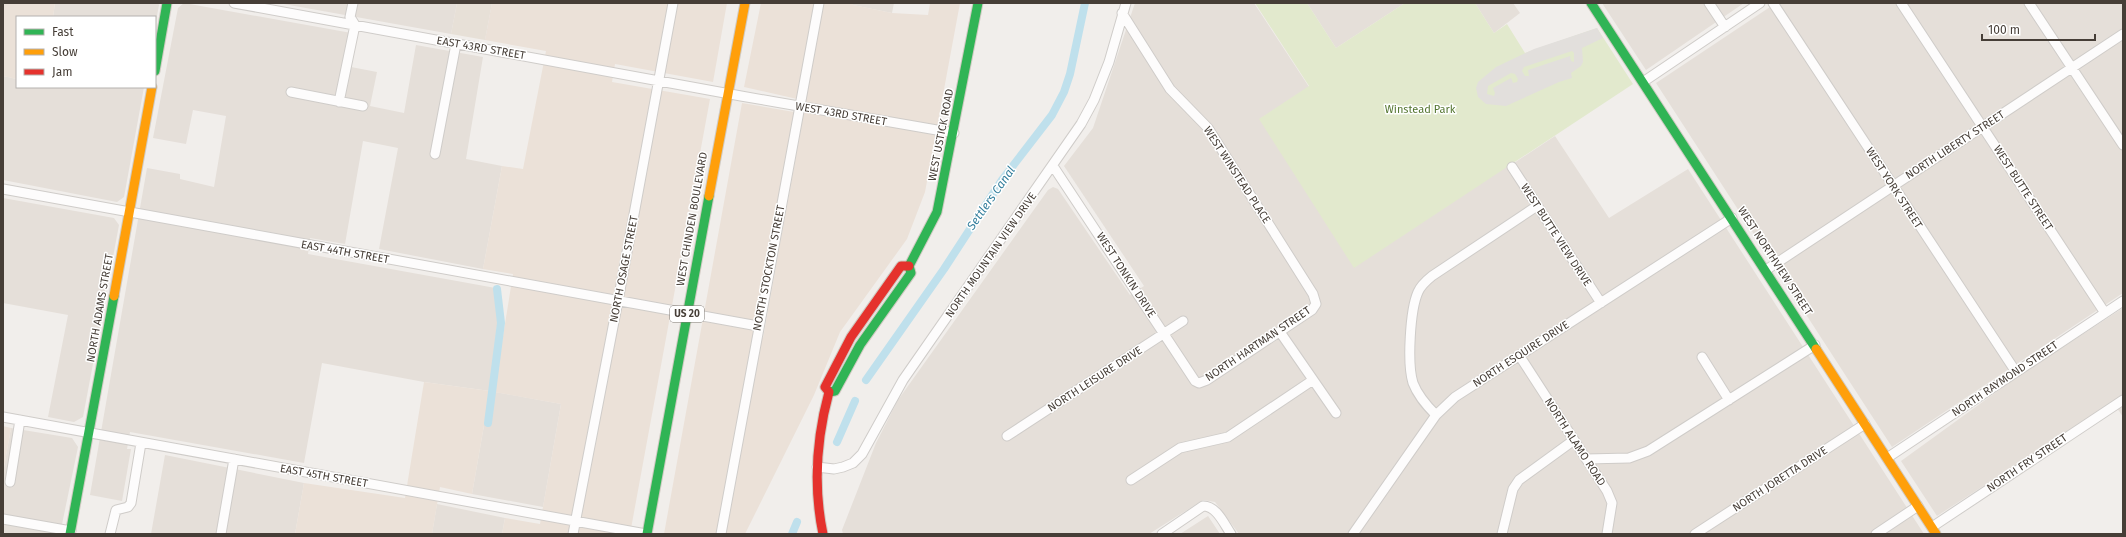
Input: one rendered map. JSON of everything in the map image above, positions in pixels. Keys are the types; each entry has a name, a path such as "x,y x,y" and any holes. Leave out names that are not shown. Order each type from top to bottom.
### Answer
{"street":[{"path":"156,66 167,3"},
{"name":"EAST 43RD STREET","path":"234,3 728,93"},
{"path":"339,102 355,25 350,17 353,3"},
{"name":"NORTH OSAGE STREET","path":"573,534 673,3"},
{"name":"WEST CHINDEN BOULEVARD","path":"646,534 745,3"},
{"name":"NORTH STOCKTON STREET","path":"721,534 758,326 819,3"},
{"name":"WEST USTICK ROAD","path":"823,534 818,515 815,483 822,414 829,392 835,391 843,373 860,343 911,273 909,266 920,248 937,212 954,133 978,3"},
{"name":"NORTH MOUNTAIN VIEW DRIVE","path":"817,467 834,469 843,467 853,463 862,454 903,380 1081,124 1094,100 1109,62 1122,12 1126,3"},
{"name":"WEST NORTHVIEW STREET","path":"1590,3 1815,345 1934,530"},
{"path":"1709,3 1725,27"},
{"path":"1643,82 1760,3"},
{"name":"WEST YORK STREET","path":"1773,3 2016,372"},
{"name":"WEST BUTTE STREET","path":"1901,3 2105,313"},
{"path":"2029,3 2123,145"},
{"name":"WEST WINSTEAD PLACE","path":"1122,12 1170,89 1208,128 1313,294 1316,304"},
{"name":"NORTH LIBERTY STREET","path":"1766,270 2123,34"},
{"path":"435,154 456,44"},
{"name":"NORTH ADAMS STREET","path":"71,533 152,88"},
{"path":"290,92 363,106"},
{"name":"WEST 43RD STREET","path":"728,93 954,133"},
{"name":"WEST TONKIN DRIVE","path":"1053,166 1192,379 1199,383"},
{"name":"WEST BUTTE VIEW DRIVE","path":"1512,168 1601,303"},
{"name":"EAST 44TH STREET","path":"3,189 758,326"},
{"path":"1436,414 1423,402 1413,384 1410,371 1413,306 1419,290 1432,276 1537,206"},
{"name":"NORTH ESQUIRE DRIVE","path":"1353,534 1436,414 1455,397 1732,218"},
{"name":"NORTH RAYMOND STREET","path":"1887,458 2123,301"},
{"name":"NORTH HARTMAN STREET","path":"1199,383 1208,380 1280,332 1312,310 1316,304"},
{"name":"NORTH LEISURE DRIVE","path":"1007,436 1182,321"},
{"path":"1280,332 1336,413"},
{"path":"1586,459 1629,458 1648,451 1815,345"},
{"name":"NORTH ALAMO ROAD","path":"1519,355 1607,491 1612,503 1607,534"},
{"path":"1702,358 1729,400"},
{"path":"1131,480 1180,448 1228,437 1313,380"},
{"name":"NORTH FRY STREET","path":"1934,530 2123,400"},
{"name":"EAST 45TH STREET","path":"3,417 646,534"},
{"path":"10,482 20,420"},
{"name":"NORTH JORETTA DRIVE","path":"1695,534 1865,424"},
{"path":"1502,534 1513,489 1520,480 1574,440"},
{"path":"110,534 116,510 128,507 131,503 141,443"},
{"path":"221,534 234,460"},
{"path":"1162,534 1204,506 1210,506 1215,510 1231,534"},
{"path":"1876,534 1918,506"},
{"path":"3,519 71,533"}],"shaded area":[{"path":"3,3 55,3 53,16 16,16 16,79 3,76"},
{"path":"55,3 158,3 159,5 156,21 156,16 53,16"},
{"path":"184,3 357,34 351,67 377,72 370,106 404,113 416,45 483,57 466,159 502,166 483,269 379,249 398,148 363,141 345,244 310,238 308,254 501,289 490,391 424,382 322,363 304,463 130,432 127,449 131,449 122,501 90,495 147,168 180,174 180,179 214,187 226,116 193,110 186,144 153,138 178,8"},
{"path":"278,3 457,3 451,34"},
{"path":"457,3 492,3 485,40 451,34"},
{"path":"492,3 727,3 713,82 615,64 612,82 710,99 630,534 502,534 505,518 540,524 561,404 494,392 513,274 483,269 502,166 523,169 546,51 485,40"},
{"path":"761,3 853,3 853,5 892,13 928,15 930,3 960,3 925,192 907,239 840,332 814,395 745,534 664,534 742,103 794,112 755,336 763,338 806,101 744,87"},
{"path":"853,3 894,3 892,13 853,5"},
{"path":"1135,3 1254,3 1309,87 1260,119 1514,163 1555,136 1609,218 1688,169 1924,534 1239,534 1215,502 1203,500 1149,534 843,534 842,530 876,443 898,400 1048,190 1053,187 1058,189 1130,295 1144,286 1064,166 1093,128"},
{"path":"1307,3 1405,3 1336,48"},
{"path":"1475,3 1513,3 1520,13 1494,33"},
{"path":"1602,3 1744,3 1646,70"},
{"path":"1776,3 2123,3 2123,293 1892,447 1656,83"},
{"path":"1597,28 1603,38 1582,48 1583,62 1581,66 1571,73 1572,78 1559,82 1506,106 1486,104 1478,97 1476,88 1478,82 1496,67 1534,49","holes":["1572,51 1574,53 1574,62 1571,61 1570,56 1528,70 1529,76 1525,76 1522,71 1524,67","1511,73 1515,74 1518,79 1517,82 1513,83 1511,78 1493,88 1495,93 1494,96 1487,94 1488,86"]},
{"path":"3,76 16,79 16,88 144,88 124,197 117,202 3,180"},
{"path":"3,198 114,218 119,225 83,417 74,422 48,417 68,315 3,303"},
{"path":"2123,308 2123,417 2113,402 1937,516 1901,461 2017,377"},
{"path":"424,382 490,391 472,494 440,487 432,534 295,534 304,483 405,498"},
{"path":"490,391 561,404 543,507 472,494"},
{"path":"3,426 11,428 3,473"},
{"path":"11,428 72,438 78,447 60,534 3,534 3,473"},
{"path":"165,455 304,483 295,534 151,534"},
{"path":"437,504 505,518 502,534 432,534"},
{"path":"1208,516 1220,534 1180,534"}],"green space":[{"name":"Winstead Park","path":"1255,3 1307,3 1336,48 1405,3 1475,3 1494,33 1507,24 1525,53 1597,28 1633,84 1354,268 1259,119 1309,86"}],"waterway":[{"name":"Settlers Canal","path":"866,380 944,269 1002,180 1052,115 1064,92 1070,74 1085,3"},
{"path":"488,423 501,323 497,289"},
{"name":"Settlers Canal","path":"837,442 855,401"},
{"name":"Settlers Canal","path":"792,534 797,522"}],"traffic: fast":[{"path":"156,65 167,3"},
{"path":"909,266 937,212 978,3"},
{"path":"1591,3 1816,349"},
{"path":"647,534 709,196"},
{"path":"829,392 835,391 860,345 911,273 909,266"},
{"path":"70,534 114,296"}],"traffic: slow":[{"path":"709,196 745,3"},
{"path":"114,296 152,88"},
{"path":"1816,349 1936,534"}],"traffic: jam":[{"path":"829,392 825,387 851,337 901,266 909,266"},
{"path":"823,534 818,498 817,463 821,428 829,392"}]}
